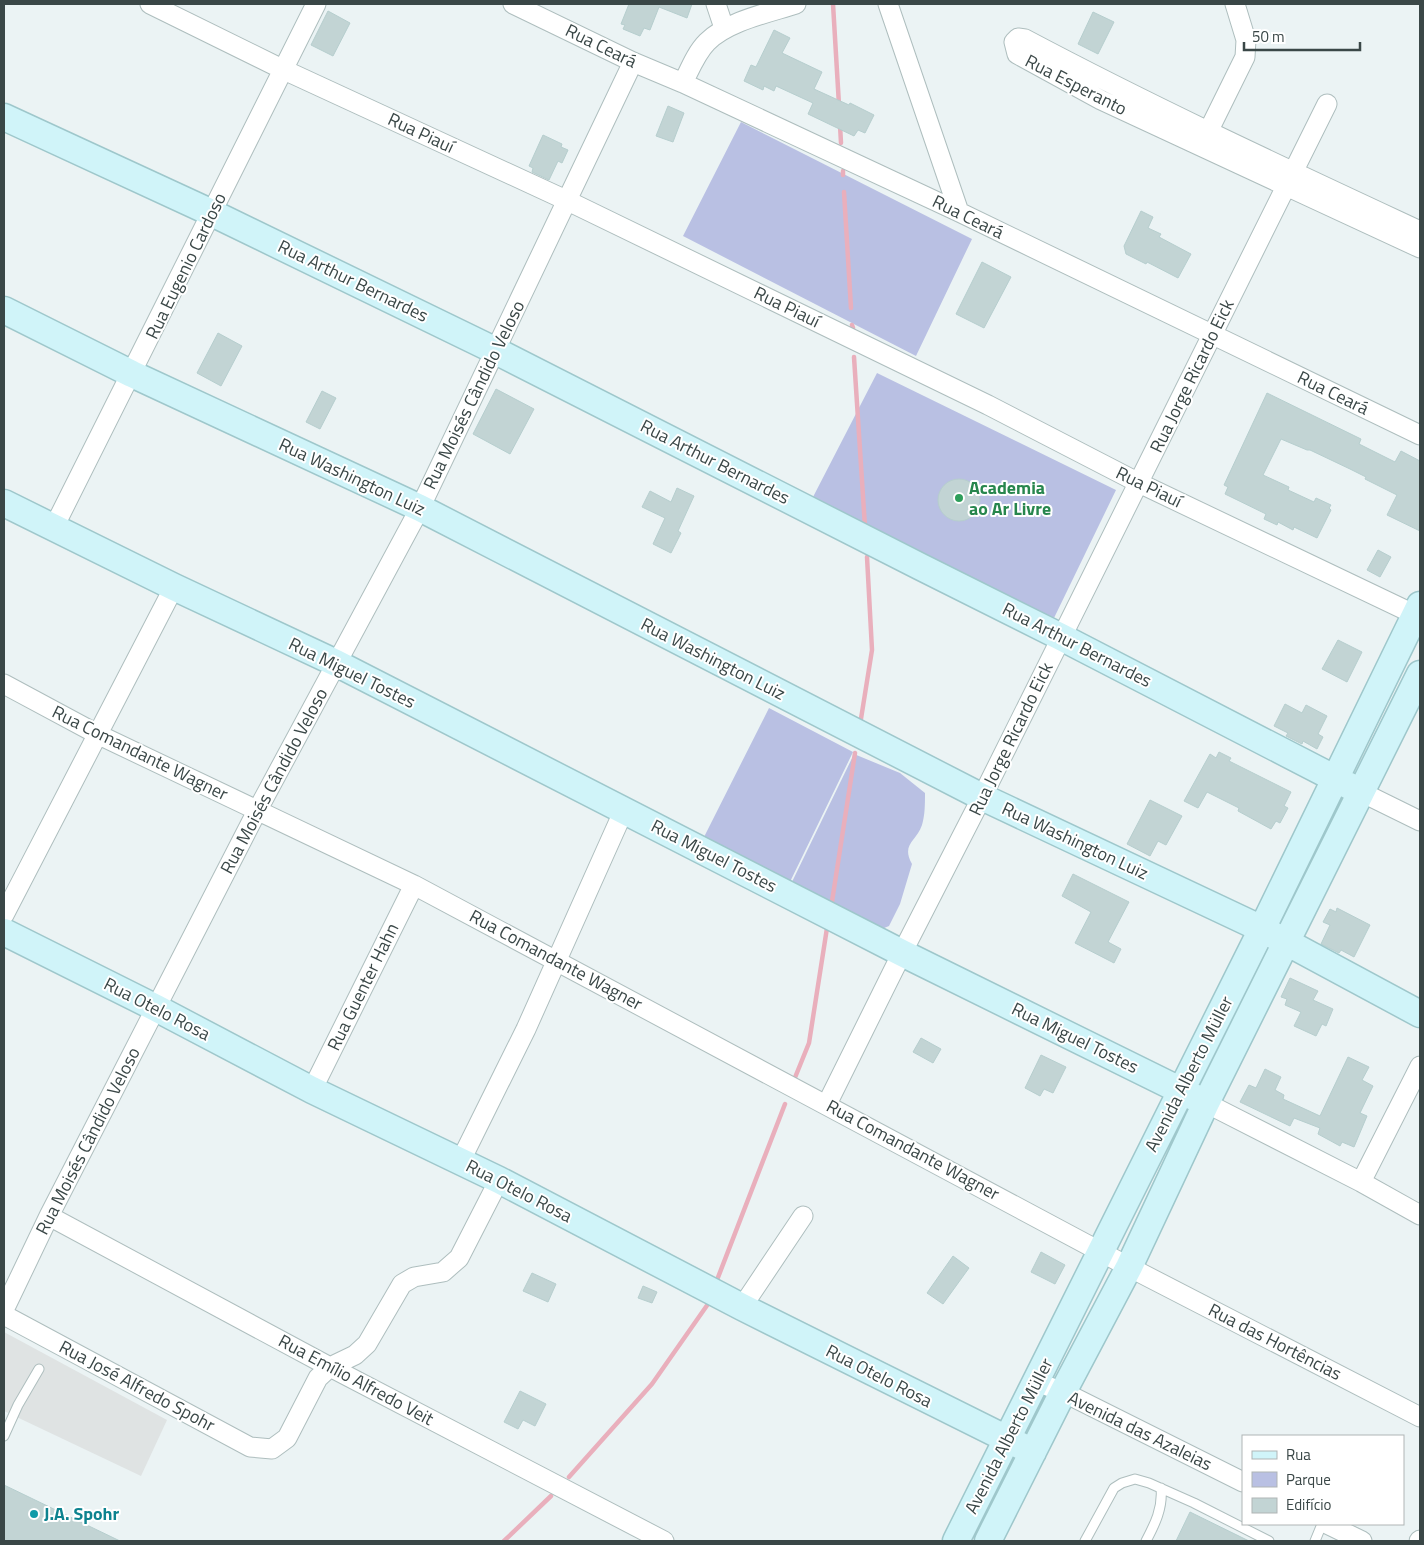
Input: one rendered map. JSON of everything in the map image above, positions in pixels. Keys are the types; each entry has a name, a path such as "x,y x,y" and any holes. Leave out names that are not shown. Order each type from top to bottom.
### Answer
{"street":[{"name":"Rua Piauí","path":"150,4 282,69 568,201 988,405 1139,483 1419,612"},
{"name":"Rua Eugenio Cardoso","path":"54,527 316,4"},
{"name":"Rua Ceará","path":"513,4 633,62 683,83 958,212 1420,435"},
{"path":"716,4 724,28"},
{"path":"683,83 706,42 724,28 796,4"},
{"path":"888,4 958,212"},
{"path":"1205,139 1245,57 1246,40 1235,4"},
{"name":"Rua Moisés Cândido Veloso","path":"4,1310 257,811 420,508 633,62"},
{"name":"Rua Esperanto","path":"1105,91 1289,179 1420,248"},
{"name":"Rua Jorge Ricardo Eick","path":"827,1104 902,952 982,798 1327,104"},
{"name":"Rua Arthur Bernardes","path":"4,116 212,213 494,350 1061,636 1420,822"},
{"name":"Rua Esperanto","path":"1289,179 1420,230"},
{"name":"Rua Washington Luiz","path":"4,310 132,374 420,508 982,798 1262,929 1420,1014"},
{"name":"Rua Miguel Tostes","path":"4,503 174,587 336,663 902,952 1182,1090 1362,1182 1420,1215"},
{"path":"4,915 174,587"},
{"name":"Avenida Alberto Müller","path":"956,1541 1037,1382 1419,612"},
{"name":"Avenida Alberto Müller","path":"988,1541 1129,1267 1206,1103 1285,942 1420,674"},
{"name":"Rua Comandante Wagner","path":"4,684 97,734 414,886 1101,1250 1129,1267"},
{"path":"460,1162 526,1029 624,810"},
{"name":"Rua Guenter Hahn","path":"312,1090 414,886"},
{"name":"Rua Otelo Rosa","path":"4,932 156,1008 312,1090 499,1180 742,1307 1007,1441 1033,1452"},
{"path":"1362,1182 1420,1066"},
{"path":"330,1367 355,1355 367,1344 402,1284 414,1277 443,1272 459,1258 499,1180"},
{"name":"Rua Emílio Alfredo Veit","path":"50,1216 330,1367 664,1541"},
{"path":"742,1307 803,1216"},
{"name":"Rua das Hortências","path":"1129,1267 1420,1416"},
{"name":"Rua José Alfredo Spohr","path":"4,1315 250,1447 272,1449 287,1438 318,1378 330,1367"},
{"name":"Avenida das Azaleias","path":"1037,1382 1063,1392 1242,1482"},
{"path":"1329,1525 1362,1541"}],"lane":[{"path":"4,1436 18,1405 39,1369"},
{"path":"1085,1541 1114,1488 1135,1479 1194,1503 1269,1541"},
{"path":"1146,1541 1158,1515 1162,1500 1161,1488"},
{"path":"1315,1541 1322,1525"}],"green space":[{"path":"741,122 972,239 916,356 683,236"},
{"path":"877,373 1116,490 1054,618 813,497"},
{"path":"769,708 853,752 788,886 703,839"},
{"path":"854,754 900,773 925,793 923,821 909,847 908,852 912,864 900,904 889,926 877,931 790,886"}],"shaded area":[{"path":"4,1332 167,1420 141,1476 4,1411"}],"building":[{"path":"629,4 692,4 687,18 659,7 650,30 644,28 640,36 623,29 625,25 621,24"},
{"path":"328,11 350,23 333,56 311,45"},
{"path":"1093,12 1114,22 1098,54 1078,44"},
{"path":"774,30 790,38 782,53 822,72 814,89 874,115 865,133 858,130 854,136 808,114 813,103 776,86 774,91 764,86 763,90 744,81 751,65 756,67"},
{"path":"668,106 684,113 673,142 656,136"},
{"path":"543,135 562,144 561,147 568,150 562,163 558,161 549,180 532,172 533,168 529,166"},
{"path":"1141,211 1153,217 1148,228 1161,234 1159,237 1191,254 1178,278 1147,262 1146,264 1126,254 1124,246"},
{"path":"982,262 1011,277 984,328 956,314"},
{"path":"218,333 242,346 221,386 197,373"},
{"path":"496,389 534,409 510,454 473,434"},
{"path":"322,391 336,398 320,429 306,422"},
{"path":"1267,393 1361,439 1359,444 1395,462 1401,451 1420,461 1420,531 1387,515 1397,495 1350,469 1281,439 1263,475 1289,487 1288,490 1314,502 1316,498 1331,505 1329,508 1331,510 1317,538 1294,527 1293,530 1278,522 1277,525 1264,519 1266,514 1225,494 1228,487 1224,485"},
{"name":"Academia ao Ar Livre","path":"963,479 971,482 977,488 980,500 977,512 971,518 955,521 947,518 941,512 938,496 941,488 947,482"},
{"path":"677,488 694,496 678,531 681,533 671,553 653,544 665,518 642,507 650,491 671,502"},
{"path":"1378,550 1391,557 1380,577 1367,570"},
{"path":"1338,640 1362,652 1347,682 1322,669"},
{"path":"1285,704 1302,713 1306,705 1327,716 1318,734 1323,737 1317,749 1303,741 1302,744 1286,736 1288,733 1274,726"},
{"path":"1219,752 1231,758 1229,761 1291,792 1284,806 1288,808 1280,823 1276,821 1271,829 1238,811 1239,808 1207,792 1198,808 1184,801 1210,754 1216,758"},
{"path":"1150,800 1182,816 1166,845 1158,841 1150,856 1127,844"},
{"path":"1073,874 1129,902 1108,942 1121,949 1114,963 1075,943 1091,912 1062,896"},
{"path":"1337,908 1370,925 1354,957 1341,950 1339,953 1321,944 1330,925 1323,922 1330,909 1336,912"},
{"path":"1290,978 1318,991 1313,1000 1333,1009 1326,1026 1322,1024 1316,1036 1294,1026 1301,1012 1285,1005 1287,999 1281,997"},
{"path":"921,1038 941,1049 933,1063 913,1052"},
{"path":"1041,1055 1066,1067 1053,1093 1044,1089 1040,1096 1025,1088"},
{"path":"1348,1057 1369,1067 1362,1080 1373,1086 1360,1113 1367,1116 1354,1147 1342,1142 1340,1146 1318,1134 1320,1128 1294,1118 1290,1126 1240,1102 1249,1085 1256,1088 1265,1069 1281,1077 1275,1090 1284,1095 1283,1099 1320,1116"},
{"path":"1041,1252 1065,1265 1055,1284 1031,1272"},
{"path":"953,1256 969,1268 943,1304 927,1293"},
{"path":"532,1273 556,1284 548,1302 523,1291"},
{"path":"643,1286 657,1292 652,1303 638,1298"},
{"path":"520,1391 546,1404 535,1426 523,1420 518,1429 504,1422"},
{"name":"J.A. Spohr","path":"4,1485 120,1541 4,1541"},
{"path":"1190,1512 1249,1541 1176,1541"}],"waterway":[{"path":"833,4 839,105"},
{"path":"840,125 841,143"},
{"path":"844,192 851,308"},
{"path":"854,357 865,527"},
{"path":"860,725 872,650 867,557"},
{"path":"831,908 855,753"},
{"path":"794,1080 809,1043 827,928"},
{"path":"717,1280 785,1104"},
{"path":"569,1477 652,1384 708,1304"},
{"path":"504,1541 551,1496"}],"place":[{"name":"Academia ao Ar Livre","path":"959,498"},
{"name":"J.A. Spohr","path":"34,1514"}]}
